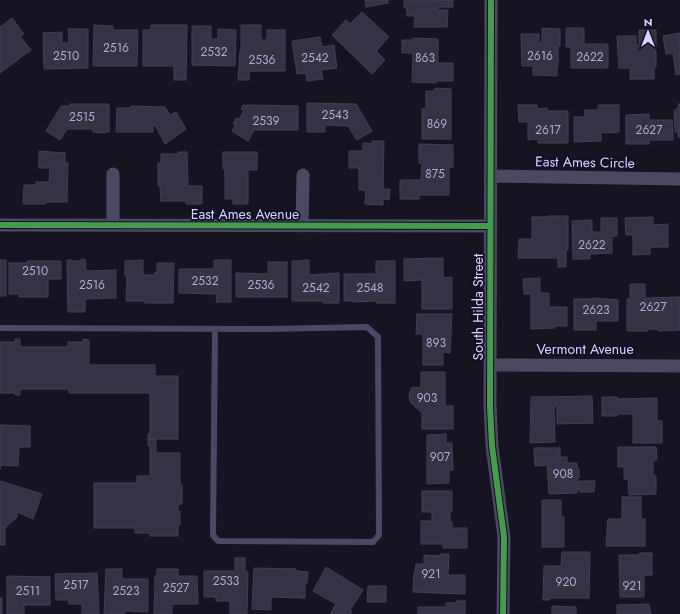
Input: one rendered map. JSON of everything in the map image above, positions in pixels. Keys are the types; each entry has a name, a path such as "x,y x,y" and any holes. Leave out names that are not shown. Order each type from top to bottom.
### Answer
{"street":[{"name":"South Hilda Street","path":"490,0 490,406 492,446 504,537 504,614"},
{"path":"113,174 113,225"},
{"path":"302,226 303,175"},
{"name":"East Ames Circle","path":"490,176 680,179"},
{"name":"East Ames Avenue","path":"0,225 490,226"},
{"name":"Vermont Avenue","path":"490,365 680,366"}],"lane":[{"path":"0,328 215,329 367,327 378,337 379,535 373,542 218,540 213,535 215,329"}],"building":[{"path":"365,0 388,0 388,3 366,7"},
{"path":"404,0 453,0 453,7 438,7 438,10 448,10 447,27 414,27 415,16 407,16 407,8 404,8"},
{"path":"362,12 389,37 376,51 385,60 372,74 332,35 346,20 350,24"},
{"path":"12,18 24,34 20,36 31,50 0,73 0,27"},
{"path":"94,25 113,26 113,30 138,30 137,66 93,66"},
{"path":"151,25 187,25 186,80 174,80 174,66 143,66 143,30 151,30"},
{"path":"241,25 261,25 261,40 267,40 267,30 285,30 285,71 249,71 249,80 238,80 241,51"},
{"path":"192,26 211,26 211,39 218,39 218,29 236,30 235,66 192,65"},
{"path":"542,28 560,29 557,76 533,75 533,66 522,66 521,34 539,34 539,43 542,43"},
{"path":"566,28 584,28 584,44 608,44 608,68 571,68 571,47 566,47"},
{"path":"68,29 88,29 88,68 44,69 43,33 62,32 62,43 69,43"},
{"path":"639,30 656,30 656,67 654,67 654,79 630,79 630,68 619,68 617,36 636,36 636,45 639,45"},
{"path":"680,33 680,74 676,75 673,53 666,54 663,36"},
{"path":"320,37 322,47 334,45 337,68 321,70 323,79 307,81 306,73 297,74 292,41"},
{"path":"413,38 438,39 438,63 453,63 453,81 436,81 436,83 412,82 413,53 402,53 402,40 413,40"},
{"path":"435,88 451,89 451,139 422,139 422,109 426,109 426,91 435,91"},
{"path":"307,103 356,104 372,131 357,140 348,126 325,125 325,132 307,132"},
{"path":"70,104 109,104 109,132 93,132 93,129 67,129 60,140 46,131 61,106 70,106"},
{"path":"678,104 680,104 680,137 678,137 678,132 675,132 674,110 679,108"},
{"path":"243,105 298,106 298,130 254,130 248,141 232,131 236,125 233,124 236,118 239,119 244,111 241,109"},
{"path":"518,105 537,105 537,109 547,108 547,111 568,111 568,143 538,143 538,139 528,140 528,122 519,122"},
{"path":"598,105 619,105 619,132 601,133 601,141 574,142 574,117 585,117 585,110 598,110"},
{"path":"131,106 165,107 170,115 176,112 186,129 165,144 155,125 153,125 153,132 116,132 117,108 131,108"},
{"path":"649,114 649,120 672,120 673,140 649,140 649,144 626,144 626,115"},
{"path":"372,141 384,141 383,189 390,189 389,200 383,199 383,205 365,204 366,190 359,190 359,168 349,168 349,151 363,151 363,143 372,144"},
{"path":"419,144 453,145 453,167 449,167 449,195 419,195 419,199 400,199 400,180 421,180 422,163 419,163"},
{"path":"39,151 65,153 65,163 68,163 67,202 23,204 24,185 36,185 36,182 49,182 50,168 39,168"},
{"path":"178,152 187,152 188,186 202,186 202,204 186,204 186,201 161,201 160,186 158,186 158,163 161,163 161,154 178,154"},
{"path":"223,152 257,152 257,170 248,170 248,204 233,204 233,199 225,199 225,169 223,169"},
{"path":"568,216 568,250 566,250 566,267 558,267 558,258 518,258 519,239 532,239 532,217"},
{"path":"653,217 653,225 668,224 668,247 650,247 650,254 633,255 633,235 626,235 625,218"},
{"path":"601,218 617,218 617,236 612,236 612,253 590,254 590,259 573,259 572,221 592,220 592,232 601,232"},
{"path":"443,258 443,278 452,277 452,309 422,309 422,280 404,281 404,259"},
{"path":"81,259 85,259 86,271 116,270 116,298 85,299 85,312 68,312 67,260 81,261"},
{"path":"0,260 6,260 6,296 0,296"},
{"path":"143,260 143,275 155,275 155,272 157,272 157,263 174,263 173,303 126,301 127,276 125,276 125,261"},
{"path":"214,260 231,260 231,302 216,302 217,294 179,293 179,269 214,269"},
{"path":"309,260 309,275 339,273 339,303 323,303 323,301 292,301 292,261"},
{"path":"27,261 61,261 61,279 48,279 48,297 19,297 19,294 9,294 9,263 27,263"},
{"path":"376,261 395,261 395,303 376,303 376,301 344,301 344,274 376,274"},
{"path":"268,262 287,262 287,297 236,297 236,273 268,274"},
{"path":"540,278 540,293 549,293 549,307 567,307 567,326 531,329 531,294 524,294 523,279"},
{"path":"630,284 645,284 645,298 680,297 680,330 658,331 658,329 648,329 648,331 627,331 627,299 630,299"},
{"path":"592,298 618,300 618,321 596,321 596,330 574,330 574,299"},
{"path":"417,314 452,314 450,353 443,352 443,365 423,365 423,334 416,334"},
{"path":"15,339 20,339 20,347 68,347 68,342 83,342 83,339 89,340 89,365 155,365 155,376 178,376 178,439 148,439 148,434 150,434 150,393 69,393 69,389 20,389 20,395 15,395 15,393 0,393 0,342 15,342"},
{"path":"421,372 445,372 445,406 453,406 453,429 422,429 422,413 410,402 409,395 412,387 421,388"},
{"path":"592,396 593,423 557,424 557,406 554,406 555,442 530,443 531,397"},
{"path":"602,397 617,397 617,399 657,398 657,421 662,421 662,443 633,443 633,414 602,416"},
{"path":"0,425 30,426 30,447 19,447 18,466 1,465 0,469"},
{"path":"446,434 446,443 452,443 453,470 449,470 449,483 427,484 427,435"},
{"path":"148,439 156,439 156,453 180,453 180,485 182,485 182,504 178,504 178,511 180,511 180,525 178,525 178,536 150,536 150,533 135,533 135,528 94,528 94,483 137,483 137,476 150,476 150,446 148,446"},
{"path":"618,447 656,447 657,460 653,460 653,476 656,476 656,494 629,495 628,479 624,479 624,467 618,467"},
{"path":"534,448 560,448 560,457 567,457 567,463 577,463 579,478 577,478 577,493 549,494 547,465 535,466"},
{"path":"0,481 42,494 33,519 17,512 17,517 5,528 5,545 0,545"},
{"path":"578,481 595,481 594,492 580,492 580,490 578,490"},
{"path":"422,491 452,491 452,512 450,512 450,522 452,522 452,528 467,528 467,548 443,548 443,544 421,544 421,521 432,521 432,512 422,512"},
{"path":"622,497 641,497 641,519 645,519 645,546 606,546 608,519 622,519"},
{"path":"542,500 561,500 561,517 564,517 564,547 542,547"},
{"path":"562,552 590,552 589,598 549,598 549,600 543,600 544,566 561,566"},
{"path":"639,553 652,553 652,575 644,575 644,597 620,597 619,555 639,555"},
{"path":"440,554 449,554 448,575 465,575 465,594 413,592 416,564 424,564 424,555 440,556"},
{"path":"235,558 245,558 245,572 248,572 247,614 230,614 230,601 216,601 216,597 204,597 204,571 235,571"},
{"path":"326,567 363,590 350,610 352,611 350,614 330,614 336,604 313,591"},
{"path":"254,568 296,569 296,571 308,572 307,583 305,583 305,598 271,597 271,610 252,609"},
{"path":"106,569 122,569 122,579 148,579 148,612 125,611 125,614 104,614"},
{"path":"157,569 178,569 178,576 197,576 198,604 172,604 172,614 154,614 155,576 157,576"},
{"path":"97,573 99,614 82,614 82,604 69,604 69,600 56,600 55,574"},
{"path":"7,576 50,577 50,605 24,605 24,614 7,614"},
{"path":"368,586 386,586 386,602 367,602"},
{"path":"0,598 2,598 2,614 0,614"},
{"path":"456,601 465,601 465,614 418,614 418,607 446,607 446,603 456,603"},
{"path":"649,604 651,614 617,614 617,605"},
{"path":"552,606 576,607 576,614 552,614"}],"cycle path":[{"path":"491,0 490,406 492,446 504,537 503,614"},
{"path":"0,225 489,226"}]}
